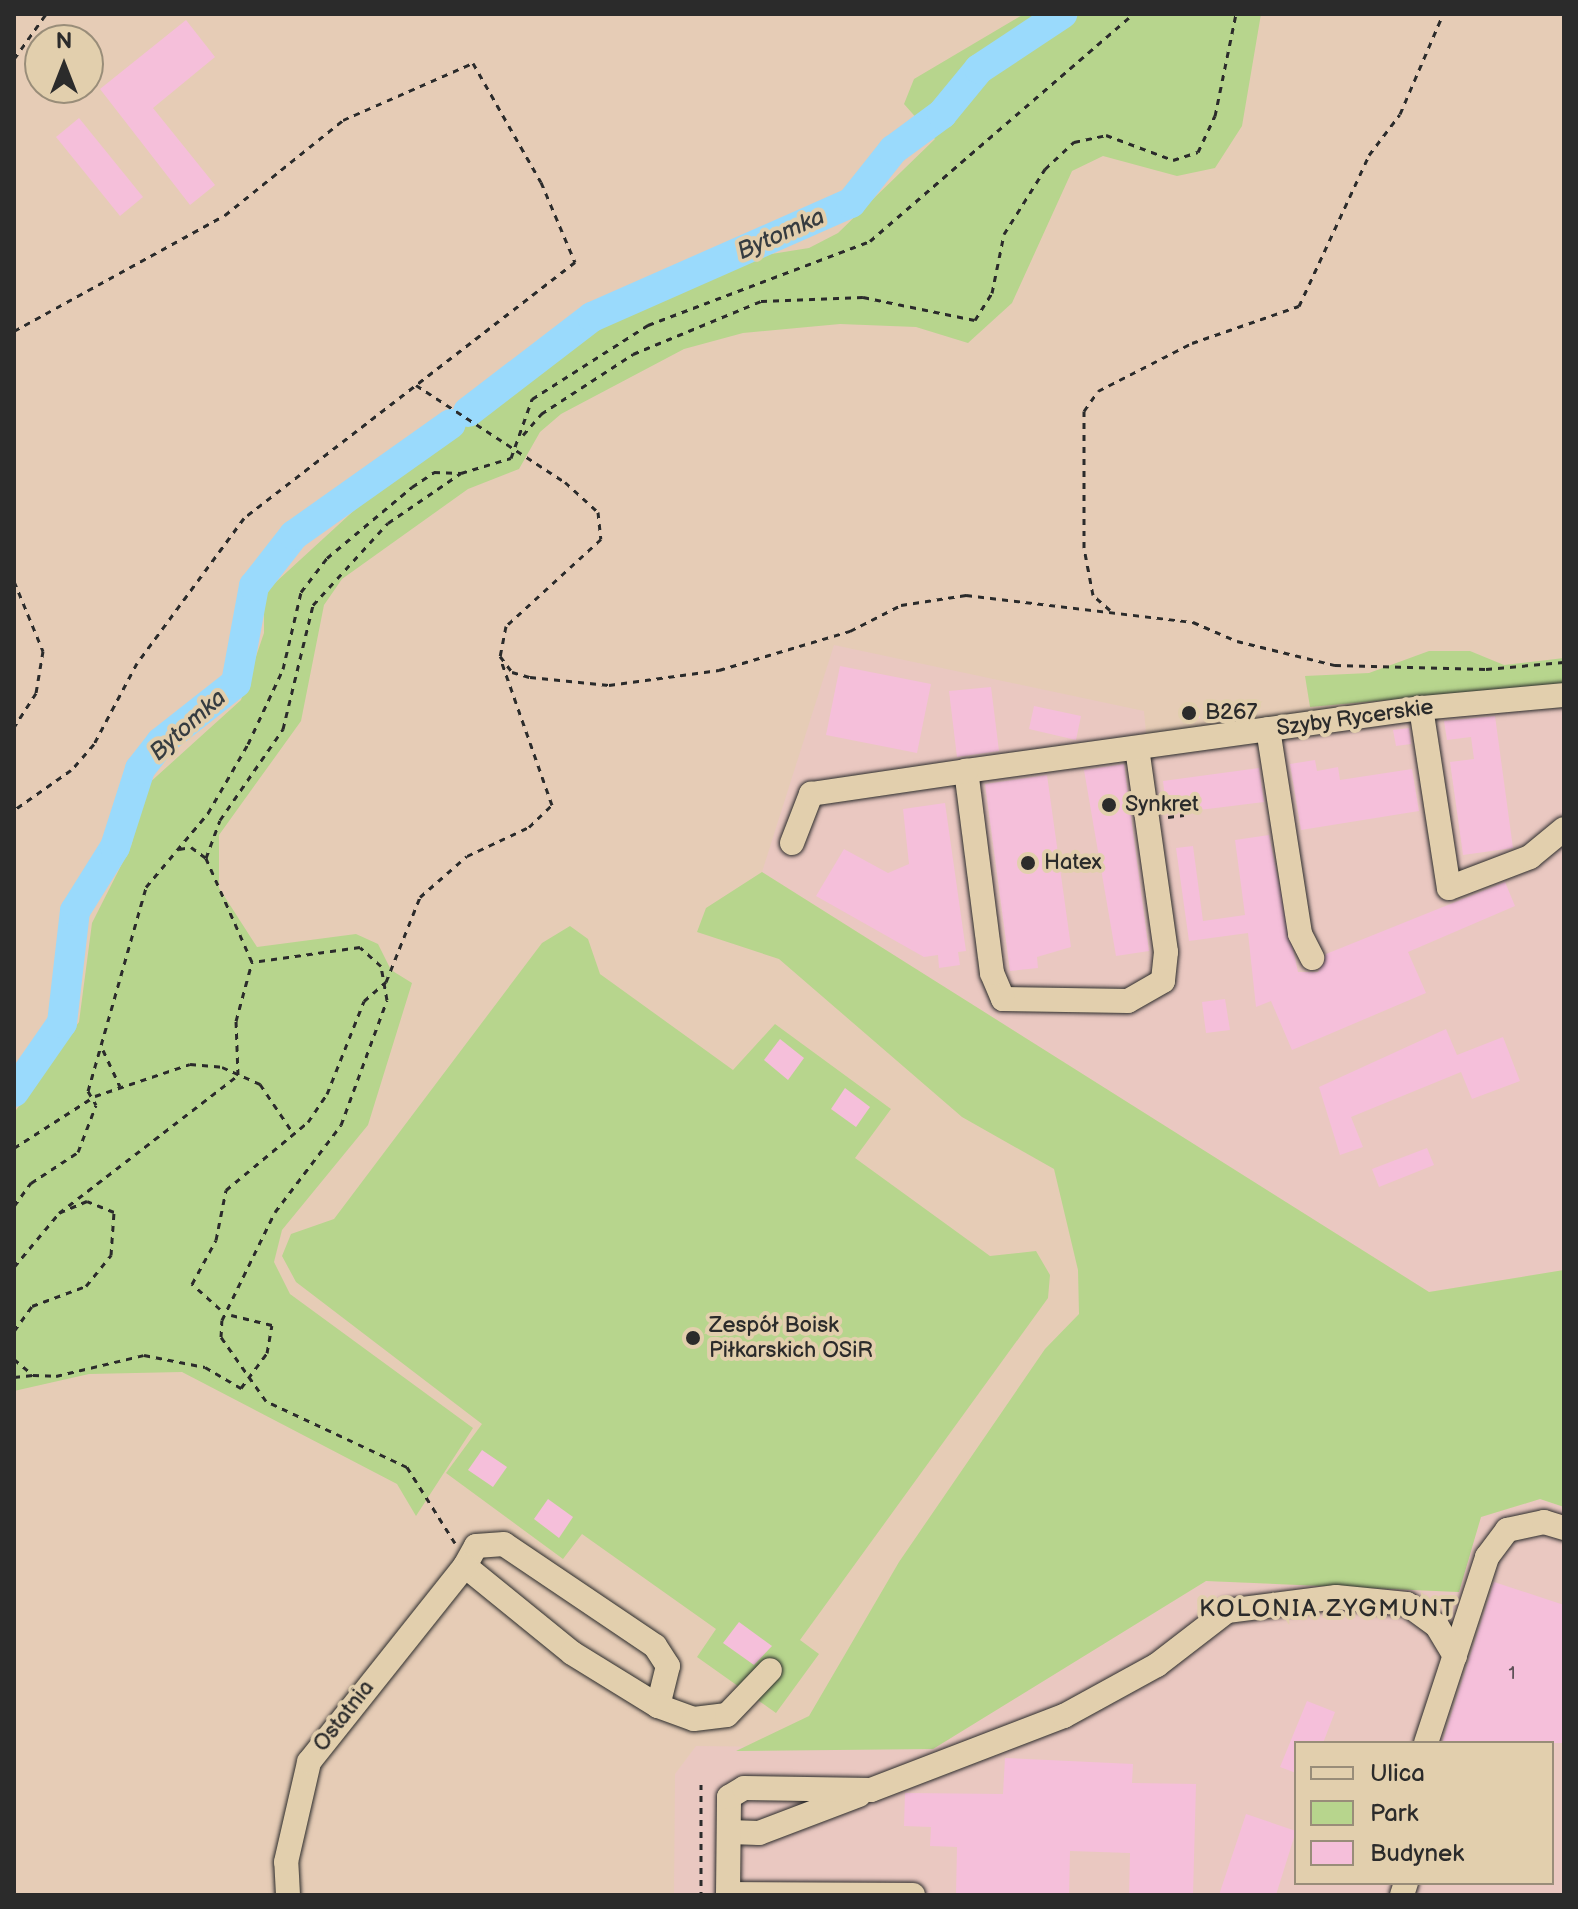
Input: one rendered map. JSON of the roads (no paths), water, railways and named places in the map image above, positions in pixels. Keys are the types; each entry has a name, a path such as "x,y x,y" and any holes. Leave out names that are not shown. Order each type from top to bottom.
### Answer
{"street":[{"name":"Szyby Rycerskie","path":"792,843 811,794 1421,708 1564,695"},
{"path":"1421,708 1449,888 1530,857 1564,829"},
{"path":"1268,729 1300,934 1312,958"},
{"path":"966,771 998,995 1014,1003 1128,1001 1153,992 1166,968 1142,747"},
{"path":"1427,1741 1487,1557 1507,1530 1544,1522 1564,1528"},
{"name":"Ostatnia","path":"288,1895 286,1862 309,1762 465,1566 476,1546 504,1544 655,1646 668,1666 658,1706"},
{"path":"465,1566 572,1653 658,1706 694,1719 727,1715 770,1670"},
{"path":"729,1832 759,1833 1064,1716 1157,1665 1227,1611 1336,1597 1407,1604 1437,1626 1455,1656"},
{"path":"871,1790 744,1788 729,1797 728,1894 913,1895"}],"waterway":[{"name":"Bytomka","path":"468,412 592,317 851,203 893,150 942,114 979,69 1062,14"},
{"name":"Bytomka","path":"14,1092 62,1023 75,911 115,847 140,769 161,742 236,683 254,586 294,535 451,424"}],"place":[{"name":"B267","path":"1189,713"},
{"name":"Synkret","path":"1109,805"},
{"name":"Hatex","path":"1028,863"},
{"name":"Zespół Boisk Piłkarskich OSiR","path":"693,1338"}],"district":[{"name":"KOLONIA ZYGMUNT","path":"1328,1609"}]}
